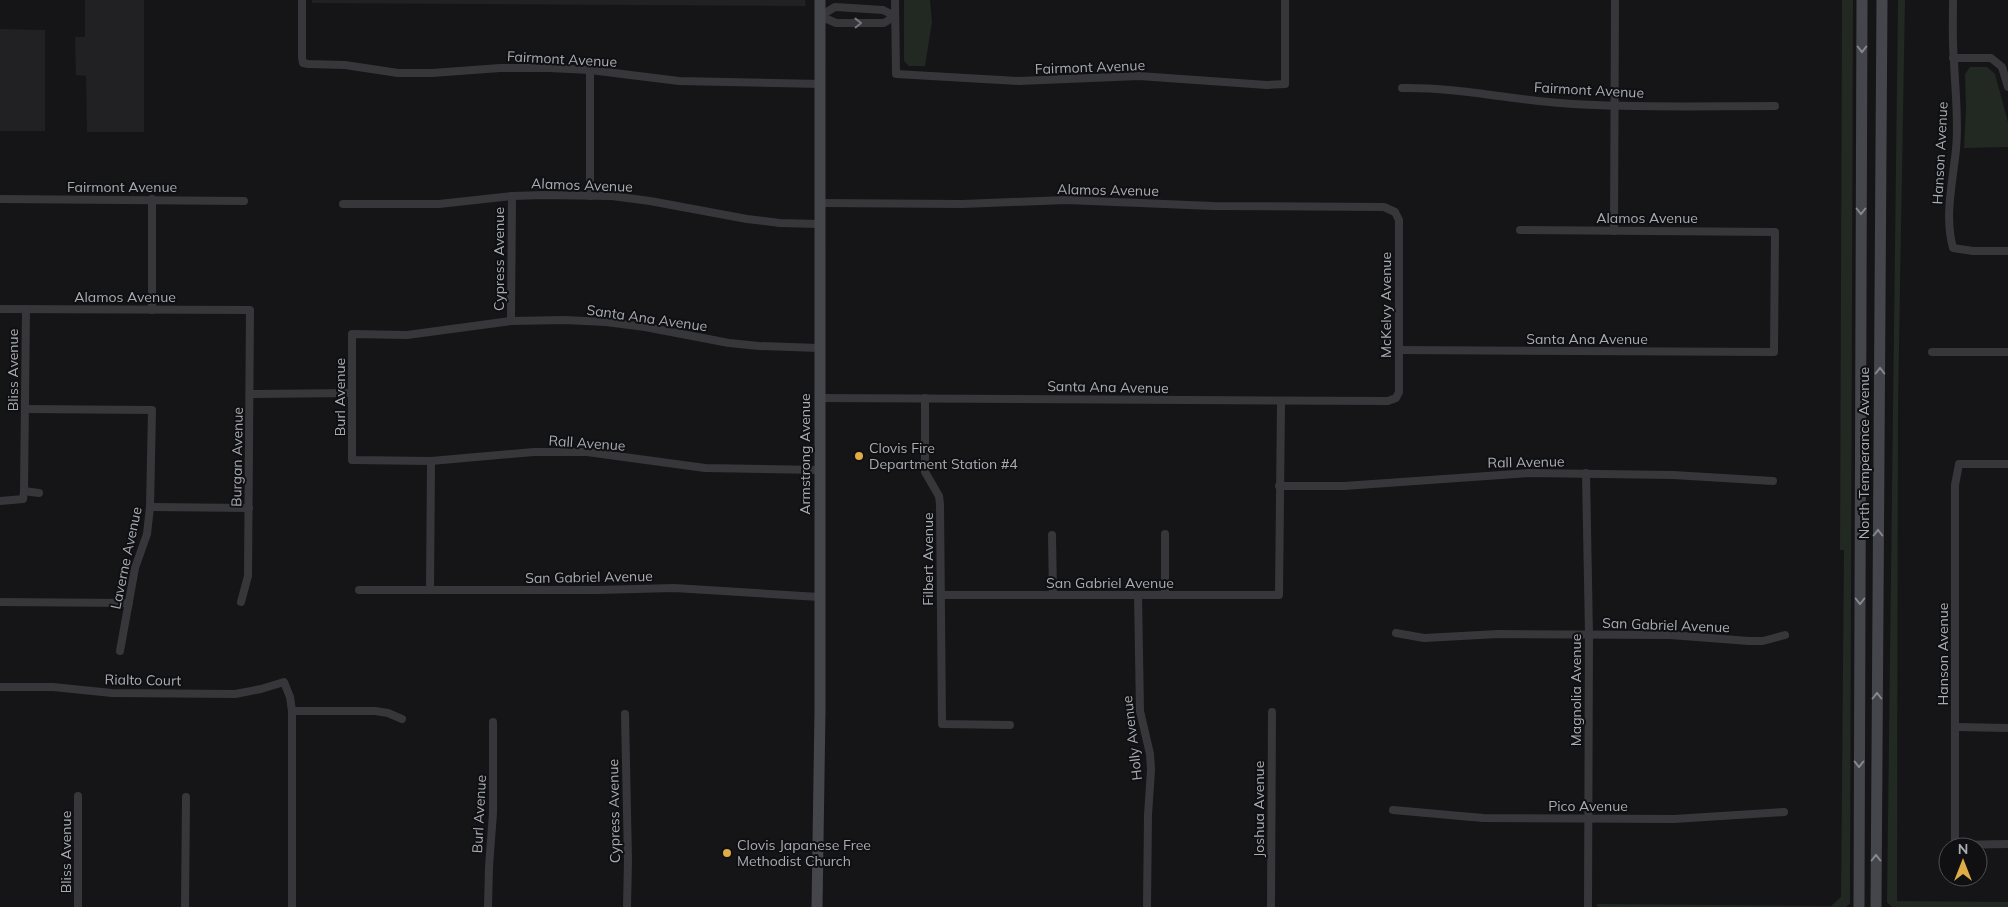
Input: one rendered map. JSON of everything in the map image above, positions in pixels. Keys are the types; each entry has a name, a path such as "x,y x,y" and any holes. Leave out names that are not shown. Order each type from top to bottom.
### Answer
{"main road":[{"name":"Armstrong Avenue","path":"817,907 820,470 820,0"},
{"name":"North Temperance Avenue","path":"1859,907 1862,0"},
{"name":"North Temperance Avenue","path":"1876,907 1882,0"}],"street":[{"name":"Fairmont Avenue","path":"302,0 303,63 398,73 432,73 500,68 590,70 689,81 820,84"},
{"path":"895,0 895,16"},
{"name":"Fairmont Avenue","path":"895,16 896,74 1019,81 1139,76 1232,83 1285,84 1285,0"},
{"path":"1614,231 1615,0"},
{"name":"Hanson Avenue","path":"1953,0 1956,149 1951,181 1949,235 1953,248 1973,251 2008,251"},
{"path":"820,16 835,7 883,10 895,16"},
{"path":"820,16 836,23 884,23 895,16"},
{"path":"1954,58 1991,58 2002,67 2008,87"},
{"path":"590,70 590,196"},
{"name":"Fairmont Avenue","path":"1402,88 1433,87 1545,102 1615,105 1775,106"},
{"name":"Alamos Avenue","path":"343,204 439,204 512,196 590,196 650,201 772,222 819,224"},
{"name":"Cypress Avenue","path":"512,196 512,321"},
{"name":"Fairmont Avenue","path":"0,199 152,199 244,202"},
{"path":"152,199 152,310"},
{"name":"Alamos Avenue","path":"820,203 962,204 1085,201 1213,206 1384,207 1395,212"},
{"name":"McKelvy Avenue","path":"1395,212 1399,220 1399,392 1396,398"},
{"name":"Alamos Avenue","path":"1520,230 1775,232 1774,352"},
{"name":"Alamos Avenue","path":"0,309 250,310"},
{"name":"Bliss Avenue","path":"24,495 26,309"},
{"name":"Burgan Avenue","path":"241,602 248,576 250,310"},
{"name":"Santa Ana Avenue","path":"352,334 407,335 512,321 564,320 606,322 645,327 729,343 819,348"},
{"name":"Burl Avenue","path":"352,334 352,460"},
{"name":"Santa Ana Avenue","path":"1399,350 1774,352"},
{"path":"1932,352 2008,352"},
{"path":"250,394 352,393"},
{"name":"Santa Ana Avenue","path":"819,398 1281,402 1388,401 1396,398"},
{"name":"Filbert Avenue","path":"925,398 925,472 939,496 940,504 942,724 1010,725"},
{"path":"1279,486 1281,402"},
{"name":"Laverne Avenue","path":"25,409 152,410 150,507 147,534 135,568 120,651"},
{"name":"Rall Avenue","path":"352,460 431,461 534,452 587,452 705,468 820,470"},
{"path":"430,590 431,461"},
{"name":"Hanson Avenue","path":"2008,464 1959,464 1955,485 1955,845 2008,844"},
{"name":"Rall Avenue","path":"1279,486 1344,486 1529,473 1682,475 1773,481"},
{"name":"Magnolia Avenue","path":"1586,473 1589,635 1588,907"},
{"name":"San Gabriel Avenue","path":"940,594 1279,595 1279,486"},
{"path":"0,501 39,493"},
{"path":"150,507 249,508"},
{"path":"1165,534 1165,595"},
{"path":"1052,535 1053,595"},
{"name":"San Gabriel Avenue","path":"359,590 674,588 819,597"},
{"name":"Holly Avenue","path":"1138,595 1140,711 1150,754 1151,770 1148,815 1147,907"},
{"path":"0,602 128,603"},
{"name":"San Gabriel Avenue","path":"1396,632 1424,638 1498,634 1670,635 1749,641 1785,635"},
{"name":"Rialto Court","path":"0,687 53,687 112,693 235,694 284,682 290,697 292,711"},
{"path":"292,907 292,711 375,711 388,713 402,719"},
{"name":"Joshua Avenue","path":"1271,907 1272,712"},
{"name":"Cypress Avenue","path":"625,714 627,907"},
{"name":"Burl Avenue","path":"488,907 488,867 493,813 493,722"},
{"path":"1956,728 2008,728"},
{"name":"Bliss Avenue","path":"78,796 78,907"},
{"path":"186,797 186,907"},
{"name":"Pico Avenue","path":"1393,810 1483,818 1588,819 1674,819 1784,812"}],"shaded area":[{"path":"85,0 144,0 144,132 87,132 86,76 76,75 75,37 85,37"},
{"path":"312,0 805,0 806,6 312,3"},
{"path":"904,0 930,0 932,22 925,66 909,66 904,61"},
{"path":"1842,0 1853,0 1850,903 1846,907 1598,907 1596,904 1831,906 1841,897 1844,550 1840,550"},
{"path":"1898,0 1905,0 1898,406 1897,901 2008,902 2008,907 1892,907 1887,902"},
{"path":"0,29 45,30 45,131 0,131"},
{"path":"1970,67 1987,67 1995,74 2008,122 2008,147 1964,148 1965,74"}],"place":[{"name":"Clovis Fire Department Station #4","path":"859,456"},
{"name":"Clovis Japanese Free Methodist Church","path":"727,853"}]}
